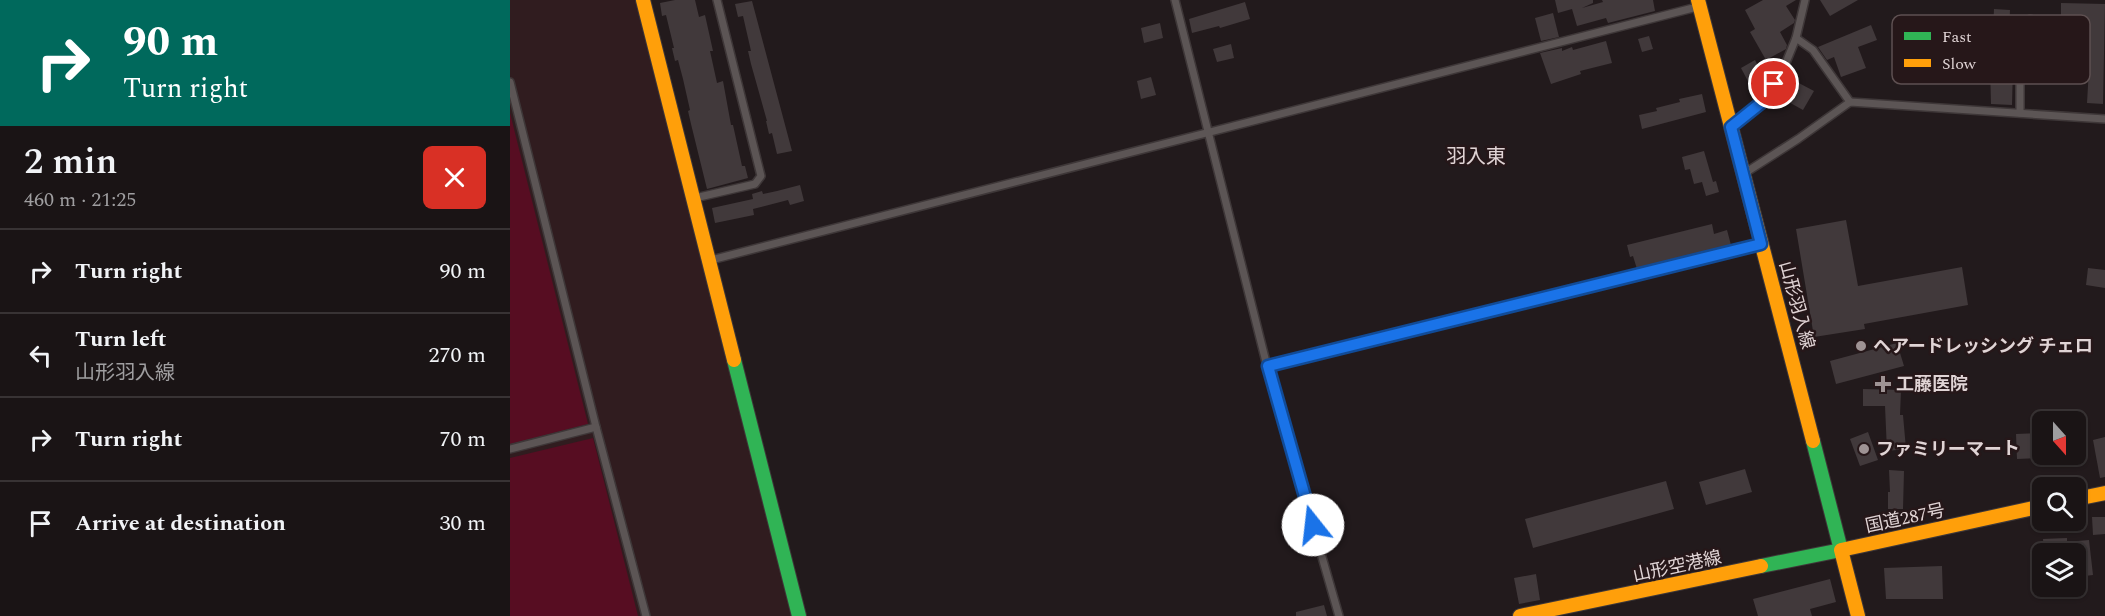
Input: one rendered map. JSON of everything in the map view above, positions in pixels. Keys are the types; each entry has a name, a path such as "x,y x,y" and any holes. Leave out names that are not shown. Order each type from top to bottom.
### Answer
{"main road":[{"path":"643,0 799,616"},
{"name":"山形羽入線","path":"1699,3 1761,244 1800,384 1841,550"},
{"path":"2086,497 2105,493"},
{"name":"国道287号","path":"1841,550 2032,508"},
{"path":"1841,550 1858,616"},
{"name":"山形空港線","path":"1520,616 1841,550"}],"lane":[{"path":"693,198 755,184 761,176 717,0"},
{"path":"1175,0 1268,366 1339,616"},
{"path":"1731,127 1766,99 1796,38 1805,0"},
{"path":"709,260 1699,3"},
{"path":"1796,38 1814,50 1850,102"},
{"path":"510,82 596,427 646,616"},
{"path":"2020,84 2020,113"},
{"path":"1743,174 1850,102 2105,119"},
{"path":"1268,366 1761,244"},
{"path":"510,449 596,427"}],"shaded area":[{"path":"510,0 637,0 793,616 510,616"},
{"path":"510,113 588,424 510,444"},
{"path":"593,438 638,616 510,616 510,458"}],"building":[{"path":"695,0 699,17 705,15 717,83 723,81 731,125 733,125 742,166 745,166 748,178 707,189 688,111 690,110 683,79 678,60 675,61 666,15 662,16 660,3"},
{"path":"1555,0 1593,0 1593,3 1582,8 1603,2 1602,0 1653,0 1655,11 1608,23 1606,18 1577,26 1572,9 1558,13"},
{"path":"1763,0 1796,0 1786,6 1795,20 1794,23 1780,32 1787,45 1786,49 1766,60 1750,32 1755,29 1745,10"},
{"path":"1820,0 1858,0 1830,16"},
{"path":"752,1 792,151 777,154 772,133 769,134 748,51 751,51 743,16 738,17 735,4"},
{"path":"1245,2 1250,19 1192,33 1189,19"},
{"path":"2061,3 2105,4 2103,104 2087,103 2088,84 2090,84 2090,15 2061,15"},
{"path":"1994,9 2010,10 2010,15 1994,15"},
{"path":"1553,13 1559,37 1541,41 1535,18"},
{"path":"1160,23 1163,38 1144,43 1141,28"},
{"path":"1871,25 1877,40 1858,47 1866,68 1841,77 1834,57 1827,60 1818,47"},
{"path":"1649,36 1653,49 1642,52 1638,39"},
{"path":"1606,41 1612,63 1580,71 1581,74 1551,84 1540,53 1562,48 1562,51 1572,47 1573,50"},
{"path":"1231,44 1234,58 1217,62 1213,49"},
{"path":"1755,60 1765,79 1751,87 1741,68"},
{"path":"1151,77 1156,95 1141,99 1137,81"},
{"path":"1795,81 1814,91 1803,110 1785,100"},
{"path":"1990,84 2013,84 2012,105 1991,104"},
{"path":"1702,94 1706,112 1642,129 1639,115 1680,102 1679,99"},
{"path":"1704,151 1713,182 1716,181 1719,192 1706,196 1702,182 1694,184 1690,169 1685,170 1682,157"},
{"path":"800,185 804,201 790,205 788,200 753,209 754,215 715,223 712,208 753,199 752,194 762,191 763,194"},
{"path":"1846,220 1858,286 1962,267 1968,305 1864,324 1865,329 1814,337 1796,229"},
{"path":"1712,224 1714,234 1727,230 1731,245 1637,269 1633,256 1630,257 1627,245"},
{"path":"2088,268 2105,270 2105,288 2086,285"},
{"path":"1897,343 1904,366 1836,384 1830,361"},
{"path":"1863,389 1901,390 1900,415 1903,415 1906,449 1887,451 1885,406 1863,406"},
{"name":"ファミリーマート","path":"1868,432 1878,460 1860,466 1850,439"},
{"path":"2032,433 2032,458 2017,459 2016,434"},
{"path":"2105,437 2105,477 2100,478 2093,440"},
{"path":"1745,469 1752,492 1706,505 1699,482"},
{"path":"1889,470 1904,471 1903,509 1888,509"},
{"path":"1666,481 1674,509 1533,548 1525,519"},
{"path":"2092,517 2105,517 2105,534 2093,535"},
{"path":"2067,538 2067,542 2089,540 2093,575 2086,576 2086,543 2043,543 2043,539"},
{"path":"1942,566 1943,599 1886,599 1884,568"},
{"path":"1536,574 1540,600 1519,604 1514,578"},
{"path":"1830,579 1836,602 1810,609 1812,616 1758,616 1753,599"},
{"path":"1324,605 1327,616 1296,616 1296,612"}],"traffic: fast":[{"path":"734,360 799,616"},
{"path":"1813,441 1841,550"},
{"path":"1761,566 1841,550"}],"traffic: slow":[{"path":"643,0 734,360"},
{"path":"1698,0 1813,441"},
{"path":"2086,497 2105,493"},
{"path":"1858,616 1841,550 2032,508"},
{"path":"1520,616 1761,566"}],"place":[{"name":"ヘアードレッシング チェロ","path":"1861,346"},
{"name":"工藤医院","path":"1883,384"},
{"name":"ファミリーマート","path":"1864,449"}],"district":[{"name":"羽入東","path":"1476,156"}],"route":[{"path":"1313,525 1268,366 1761,244 1731,127 1766,99 1774,84"}]}
